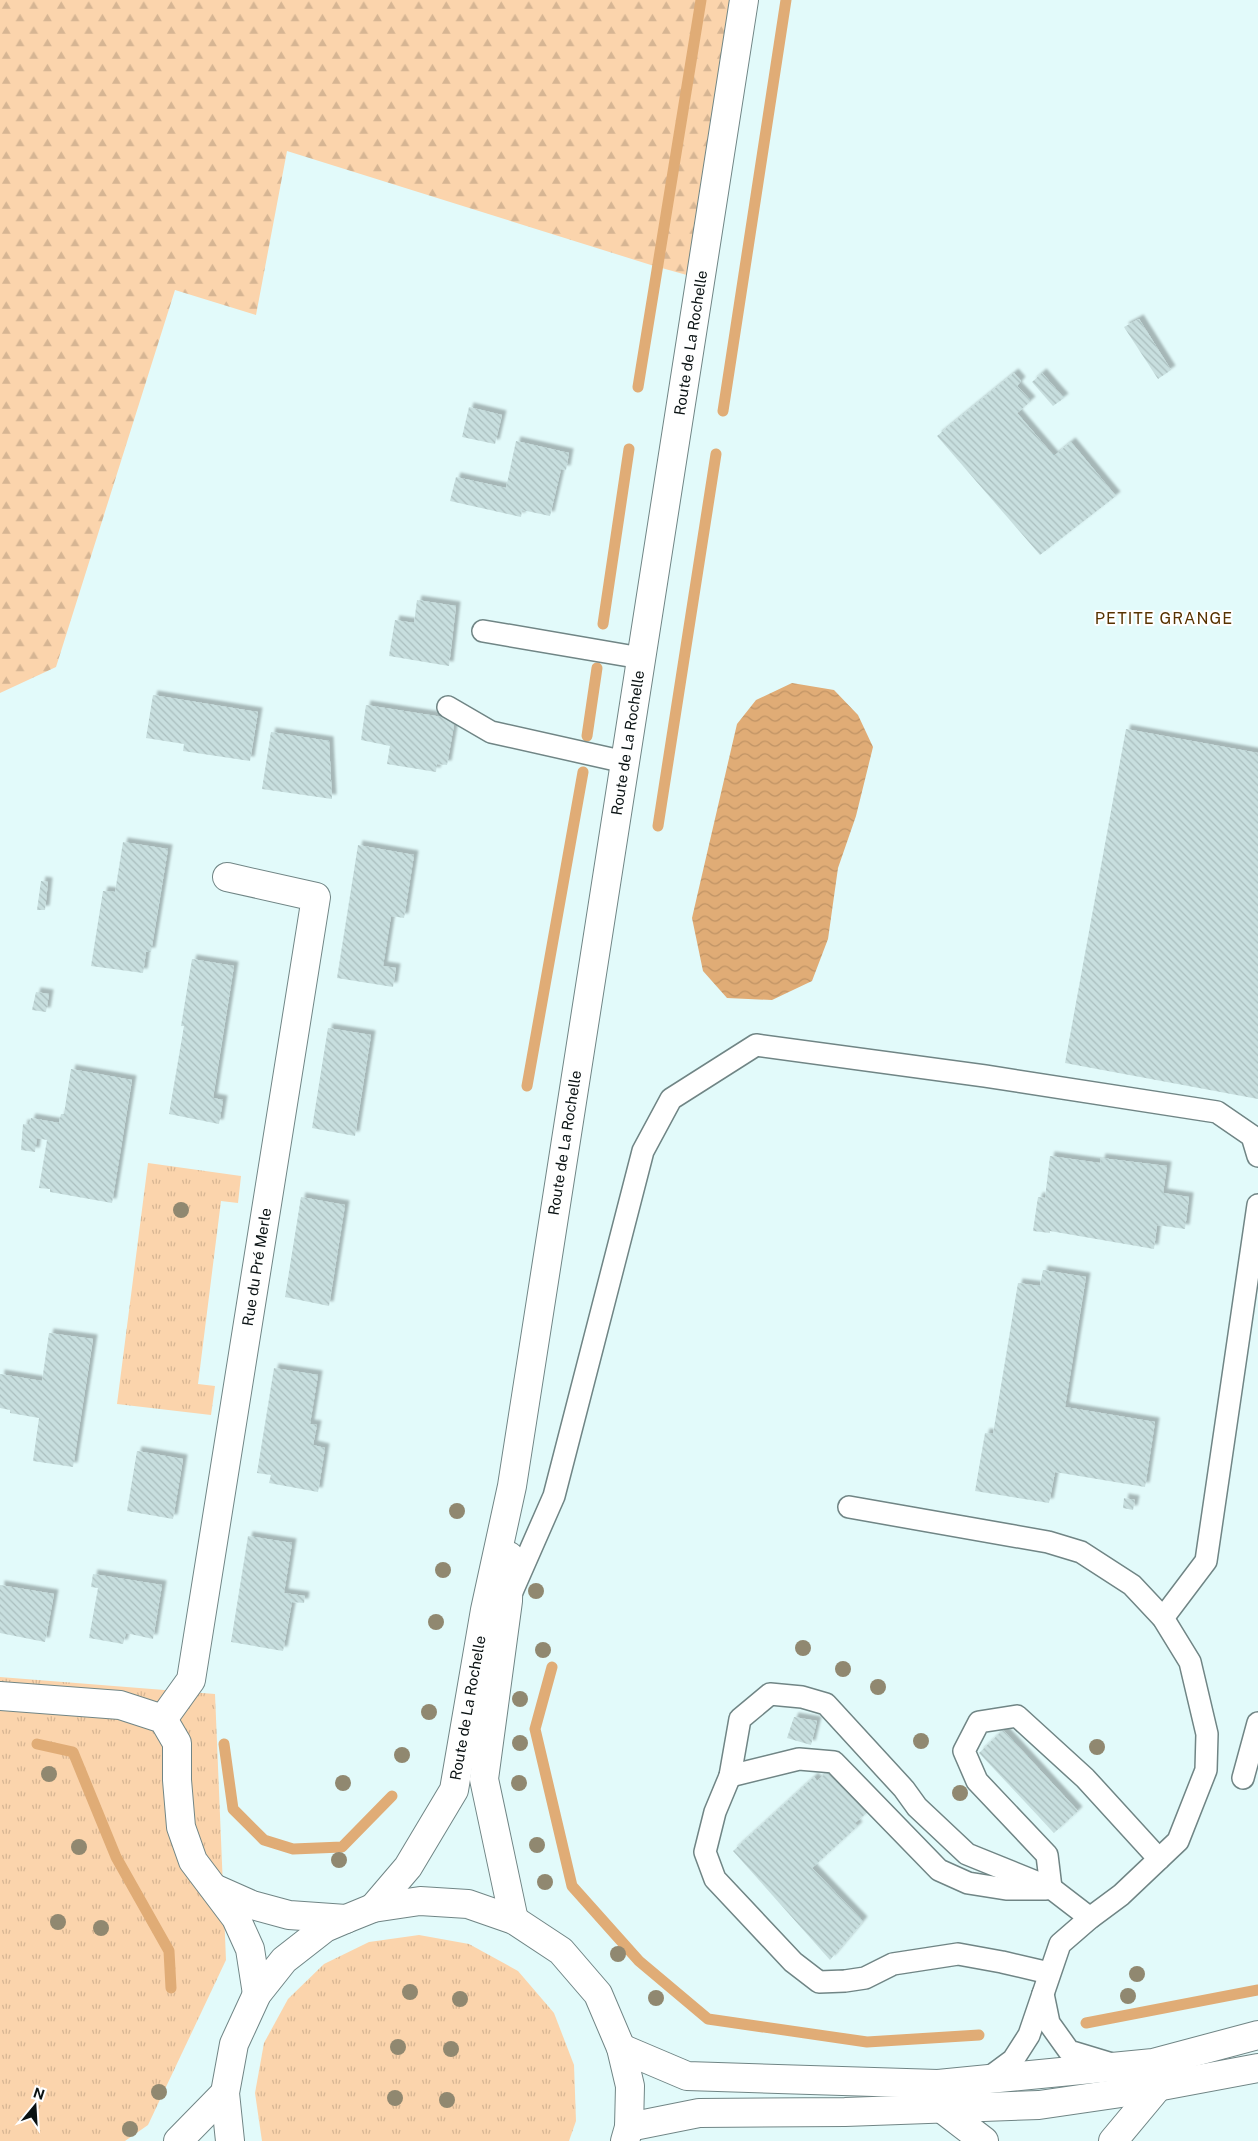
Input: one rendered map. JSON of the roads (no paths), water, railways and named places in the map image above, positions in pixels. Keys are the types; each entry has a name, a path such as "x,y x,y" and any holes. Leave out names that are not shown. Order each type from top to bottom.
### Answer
{"main road":[{"name":"Route de La Rochelle","path":"373,1908 408,1867 454,1790 485,1610 512,1486 744,0"},
{"name":"Rue du Pré Merle","path":"163,1719 191,1680 316,897 227,877"},
{"name":"Route de La Rochelle","path":"512,1486 508,1601 484,1779 514,1920"},
{"path":"0,1696 120,1705 163,1719 177,1743 177,1780 181,1827 193,1862 236,1918 250,1949 257,1994"},
{"path":"213,1887 252,1905 289,1915 346,1919"},
{"path":"230,2141 225,2093 234,2044 257,1994 284,1960 325,1928 373,1908 420,1901 468,1904 514,1920 561,1951 598,1994 621,2048 630,2086 627,2134 699,2113 1039,2105 1158,2087 1258,2068"},
{"path":"621,2048 687,2076 938,2084 985,2081 1153,2063 1258,2036"},
{"path":"1113,2141 1158,2087"},
{"path":"178,2141 225,2093"},
{"path":"941,2108 984,2141"}],"lane":[{"path":"483,631 641,658"},
{"path":"448,707 490,732 625,762"},
{"path":"508,1601 554,1496 643,1151 671,1099 756,1045 984,1076 1217,1112 1252,1136 1258,1156"},
{"path":"1163,1618 1206,1560 1258,1205"},
{"path":"848,1507 1048,1542 1081,1552 1132,1585 1163,1618 1190,1662 1207,1734 1206,1770 1178,1841 1121,1895 1060,1944 1029,2035 1013,2060 985,2081"},
{"path":"1046,1982 1002,1962 958,1954 894,1964 865,1978 845,1981 819,1982 793,1962 715,1879 705,1852 715,1812 730,1776 740,1719 770,1694 802,1697 826,1704 904,1789 917,1807 967,1854 1051,1888 1090,1918"},
{"path":"1051,1888 1047,1856 977,1781 964,1751 980,1722 1017,1716 1084,1778 1159,1859"},
{"path":"1243,1778 1258,1723"},
{"path":"730,1776 799,1759 834,1762 939,1870 968,1883 1006,1889 1051,1888"},
{"path":"1046,1982 1049,2023 1069,2051 1120,2066"}],"water":[{"path":"792,683 834,690 858,715 873,747 856,816 838,868 828,939 812,981 772,1000 727,998 703,971 692,918 737,724 756,700"}],"waterway":[{"path":"638,387 701,0"},
{"path":"723,411 786,0"},
{"path":"603,624 629,449"},
{"path":"658,826 716,454"},
{"path":"587,736 597,668"},
{"path":"527,1086 583,772"},
{"path":"552,1667 535,1729 572,1886 639,1961 708,2019 867,2042 979,2035"},
{"path":"37,1744 73,1752 116,1857 169,1951 171,1988"},
{"path":"224,1744 233,1809 264,1840 293,1849 342,1847 392,1796"},
{"path":"1086,2023 1258,1990"}],"district":[{"name":"PETITE GRANGE","path":"1164,618"}]}
